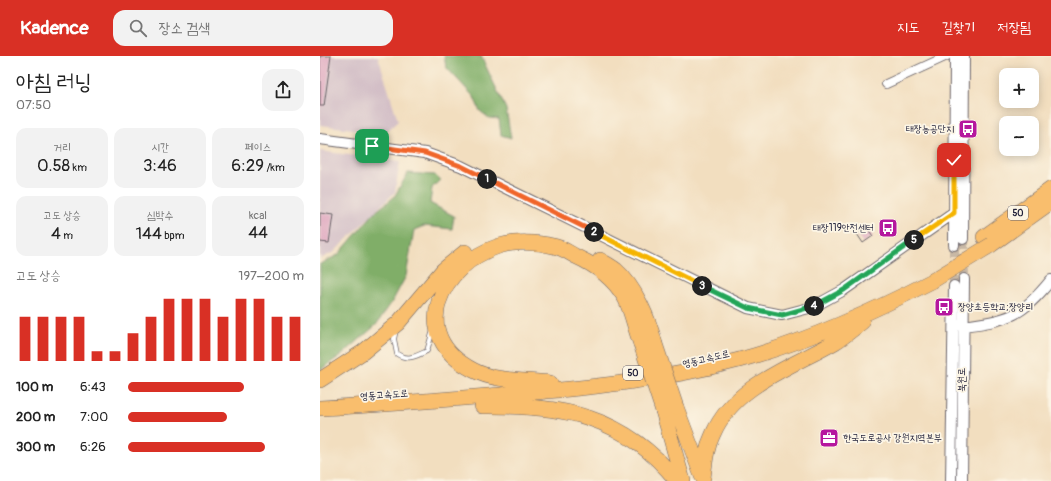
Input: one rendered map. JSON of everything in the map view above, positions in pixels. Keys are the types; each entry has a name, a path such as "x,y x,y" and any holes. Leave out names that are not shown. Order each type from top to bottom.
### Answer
{"highway":[{"name":"영동고속도로","path":"987,241 1051,189"},
{"name":"영동고속도로","path":"320,408 420,402 576,389 687,372 739,360 830,330 886,305 1051,202"},
{"path":"320,380 363,352 398,323 443,270 471,248 499,238 528,235 557,238 588,252 617,271 636,296 649,323 648,344"},
{"path":"550,383 495,377 473,370 450,354 440,338 435,320 437,302 450,278 471,258 500,246 526,243 554,246 584,260 609,278 626,299 648,344 669,409 683,481"},
{"name":"영동고속도로","path":"320,400 550,383 665,368 733,353 773,341 863,308 930,277"},
{"path":"703,480 706,454 713,433 724,415 738,399 758,384 836,341 886,305"},
{"path":"420,402 464,406 537,407 587,416 606,424 644,446 662,463 677,481"},
{"path":"669,409 703,480"}],"street":[{"path":"886,84 947,56"},
{"path":"955,56 958,213 963,239"},
{"path":"954,245 958,213 964,56"},
{"path":"320,139 425,153 461,166 748,308 782,315 813,307 844,290 958,213"},
{"name":"북원로","path":"951,481 958,325 964,279"},
{"path":"958,325 1004,320 1024,310 1051,280"},
{"name":"북원로","path":"954,286 958,325 962,481"}],"lane":[{"path":"398,323 394,339 397,354 403,358 414,358 426,350 431,336 437,302"}],"shaded area":[{"path":"320,56 378,56 398,121 385,133 320,125"},
{"path":"320,151 400,162 395,192 334,252 320,259"}],"green space":[{"path":"444,56 481,56 506,109 511,138 501,135 499,119 489,118 480,111 474,97 446,67"},
{"path":"408,173 435,175 440,180 432,188 430,203 454,216 452,229 424,226 414,230 406,276 392,302 376,325 343,354 320,370 320,264 338,255 374,213 394,197"}],"building":[{"path":"320,56 331,56 324,106 320,106"},
{"path":"320,213 333,215 329,243 320,242"},
{"path":"864,224 873,236 863,243 857,234 859,233 857,230"}],"tunnel":[{"path":"963,239 964,279"},
{"path":"954,245 954,286"}],"place":[{"name":"태장농공단지","path":"968,129"},
{"name":"태장119안전센터","path":"888,228"},
{"name":"장양초등학교;장양리","path":"944,307"},
{"name":"한국도로공사 강원지역본부","path":"829,438"}],"route":[{"path":"372,146 425,153 461,166 748,308 782,315 813,307 844,290 954,213 954,160"}]}
